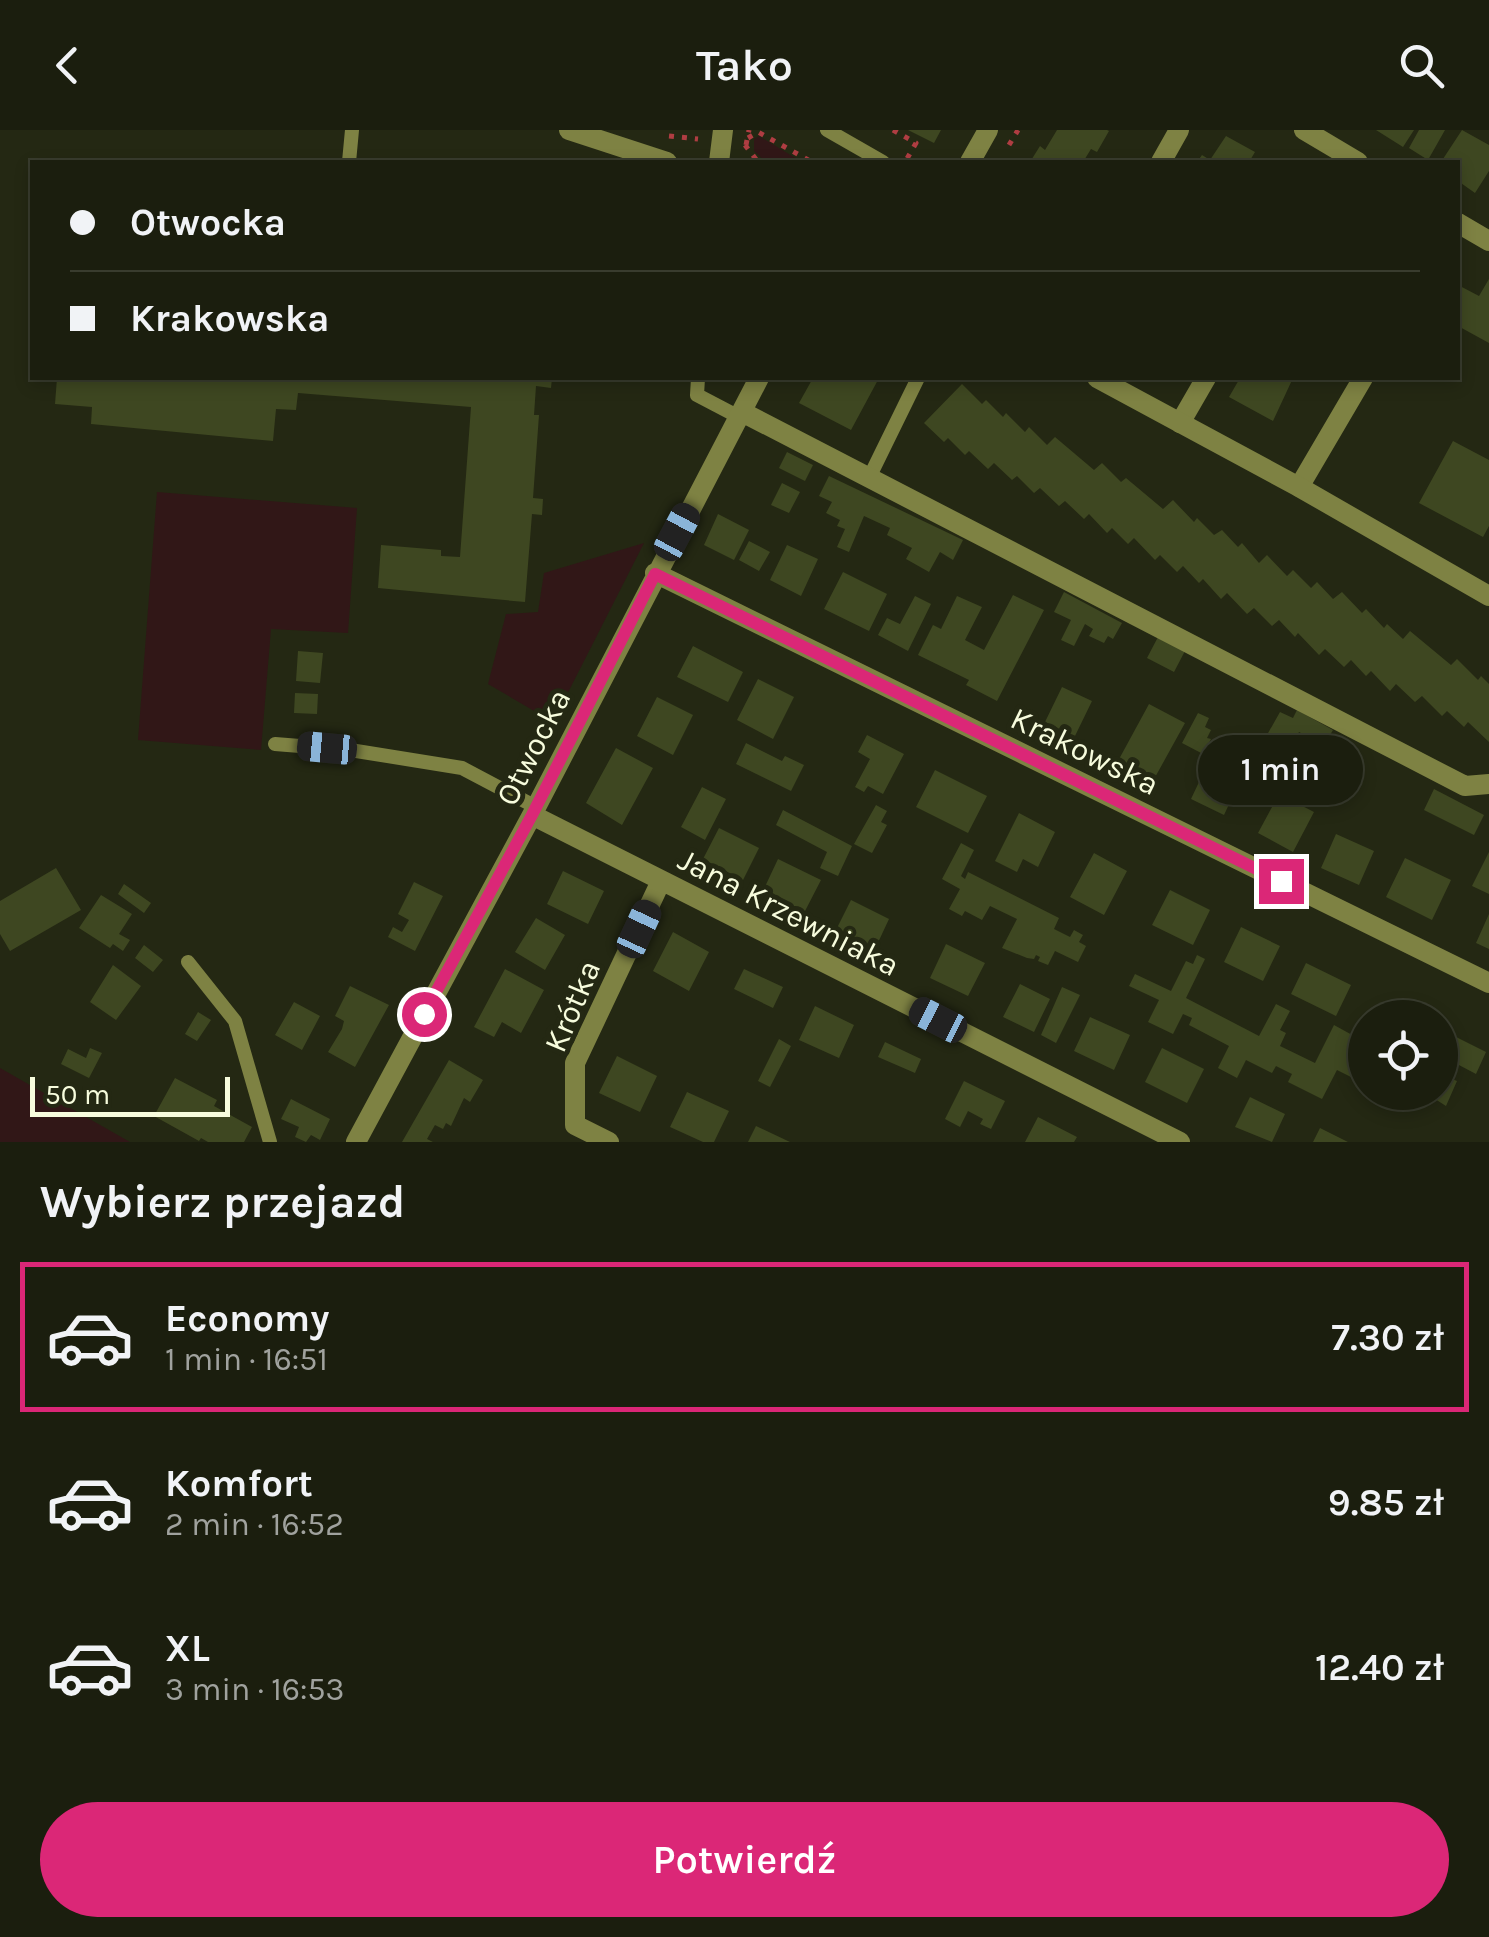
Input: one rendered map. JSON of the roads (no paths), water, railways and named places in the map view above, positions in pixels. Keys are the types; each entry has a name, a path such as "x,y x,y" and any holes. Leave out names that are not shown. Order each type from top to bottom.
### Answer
{"street":[{"path":"569,130 661,160"},
{"path":"971,160 988,130"},
{"path":"1162,160 1180,130"},
{"path":"1304,130 1332,156"},
{"path":"720,160 732,133"},
{"path":"1460,224 1489,241"},
{"name":"Otwocka","path":"356,1142 758,380"},
{"path":"1101,380 1489,596"},
{"path":"1180,423 1205,380"},
{"path":"1299,487 1362,380"},
{"path":"740,415 1465,786 1489,784"},
{"name":"Krakowska","path":"655,574 1489,983"},
{"name":"Jana Krzewniaka","path":"534,811 661,881 1180,1142"},
{"name":"Krótka","path":"609,1142 576,1125 576,1064 661,881"}],"lane":[{"path":"349,160 352,130"},
{"path":"826,130 880,160"},
{"path":"698,380 697,395 740,415"},
{"path":"868,478 917,380"},
{"path":"276,744 350,750 462,768 534,811"},
{"path":"188,962 235,1022 270,1142"}]}
